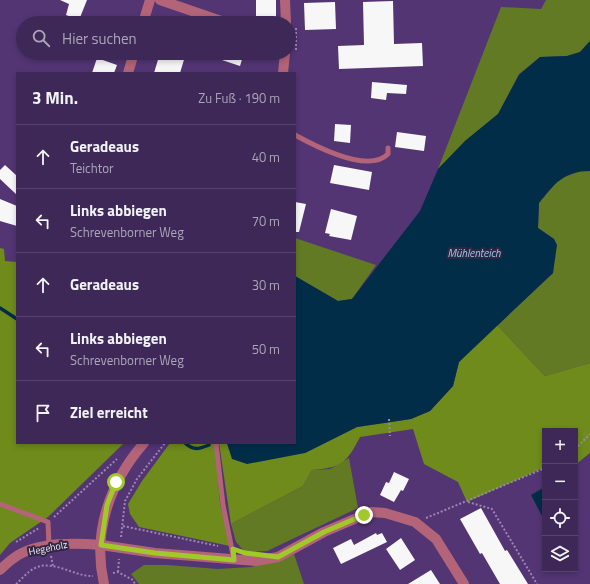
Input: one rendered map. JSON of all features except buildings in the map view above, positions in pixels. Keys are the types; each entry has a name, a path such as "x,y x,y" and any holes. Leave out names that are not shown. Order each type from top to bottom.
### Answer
{"street":[{"path":"145,16 150,0"},
{"path":"160,0 207,16"},
{"path":"285,0 286,16"},
{"path":"128,72 132,60"},
{"path":"283,72 284,60"},
{"path":"103,580 101,545 107,505 116,482 143,444"},
{"name":"Hegeholz","path":"0,570 22,553 49,546 72,543 101,545 155,553 256,561 278,557 324,532 371,512 392,514 415,522 436,539 464,584"}],"lane":[{"path":"296,136 332,154 369,161 384,158 388,154 388,148"},
{"path":"216,444 223,505 234,560"},
{"path":"0,504 48,522 49,546"}],"path":[{"path":"388,419 390,436"},
{"path":"578,446 590,434"},
{"path":"163,444 136,479 125,501 123,526 233,549"},
{"path":"14,543 48,522 114,460 134,455"},
{"path":"415,522 467,502 542,469"},
{"path":"467,502 492,509 537,584"},
{"path":"16,584 35,568 42,566 53,566 103,580 118,572 133,580 135,584"}],"green space":[{"path":"546,0 590,0 590,41 580,52 567,56 540,57 519,74 498,114 465,141 438,169 501,7 541,9"},
{"path":"581,171 590,171 590,363 545,376 497,325 553,273 554,239 538,228 539,203 559,179"},
{"path":"296,238 376,265 352,299 338,301 296,277"},
{"path":"0,248 4,249 5,261 16,262 16,444 123,444 48,517 10,543 0,555"},
{"path":"497,325 545,376 590,363 590,453 578,463 578,428 542,428 542,468 467,502 458,482 424,464 413,429 360,437 347,458 342,462 330,468 312,470 303,486 231,524 219,444 227,444 229,450 305,453 357,427 411,419 430,411 453,386 459,362"},
{"path":"169,444 215,444 220,503 230,546 139,527 130,514 128,504 142,481"},
{"path":"349,458 358,508 267,551 245,552 236,542 231,524 303,486 312,470 330,469"},
{"path":"294,554 304,584 139,584 131,574 144,565 168,565 218,569 251,567 277,561"}],"water":[{"name":"Mühlenteich","path":"590,41 590,171 573,173 566,176 550,190 539,203 538,228 554,239 557,245 553,273 459,362 453,386 430,411 411,419 357,427 305,453 247,464 232,459 227,444 296,444 296,277 338,301 352,299 420,211 438,169 465,141 498,114 519,75 540,57 567,56 580,52"},
{"path":"542,489 542,516 531,495"}],"waterway":[{"path":"0,308 16,318"},
{"path":"186,444 194,448 202,448 209,445"}],"route":[{"path":"116,482 107,505 101,545 155,553 234,560 233,549 245,553 278,557 324,532 364,515"}]}
